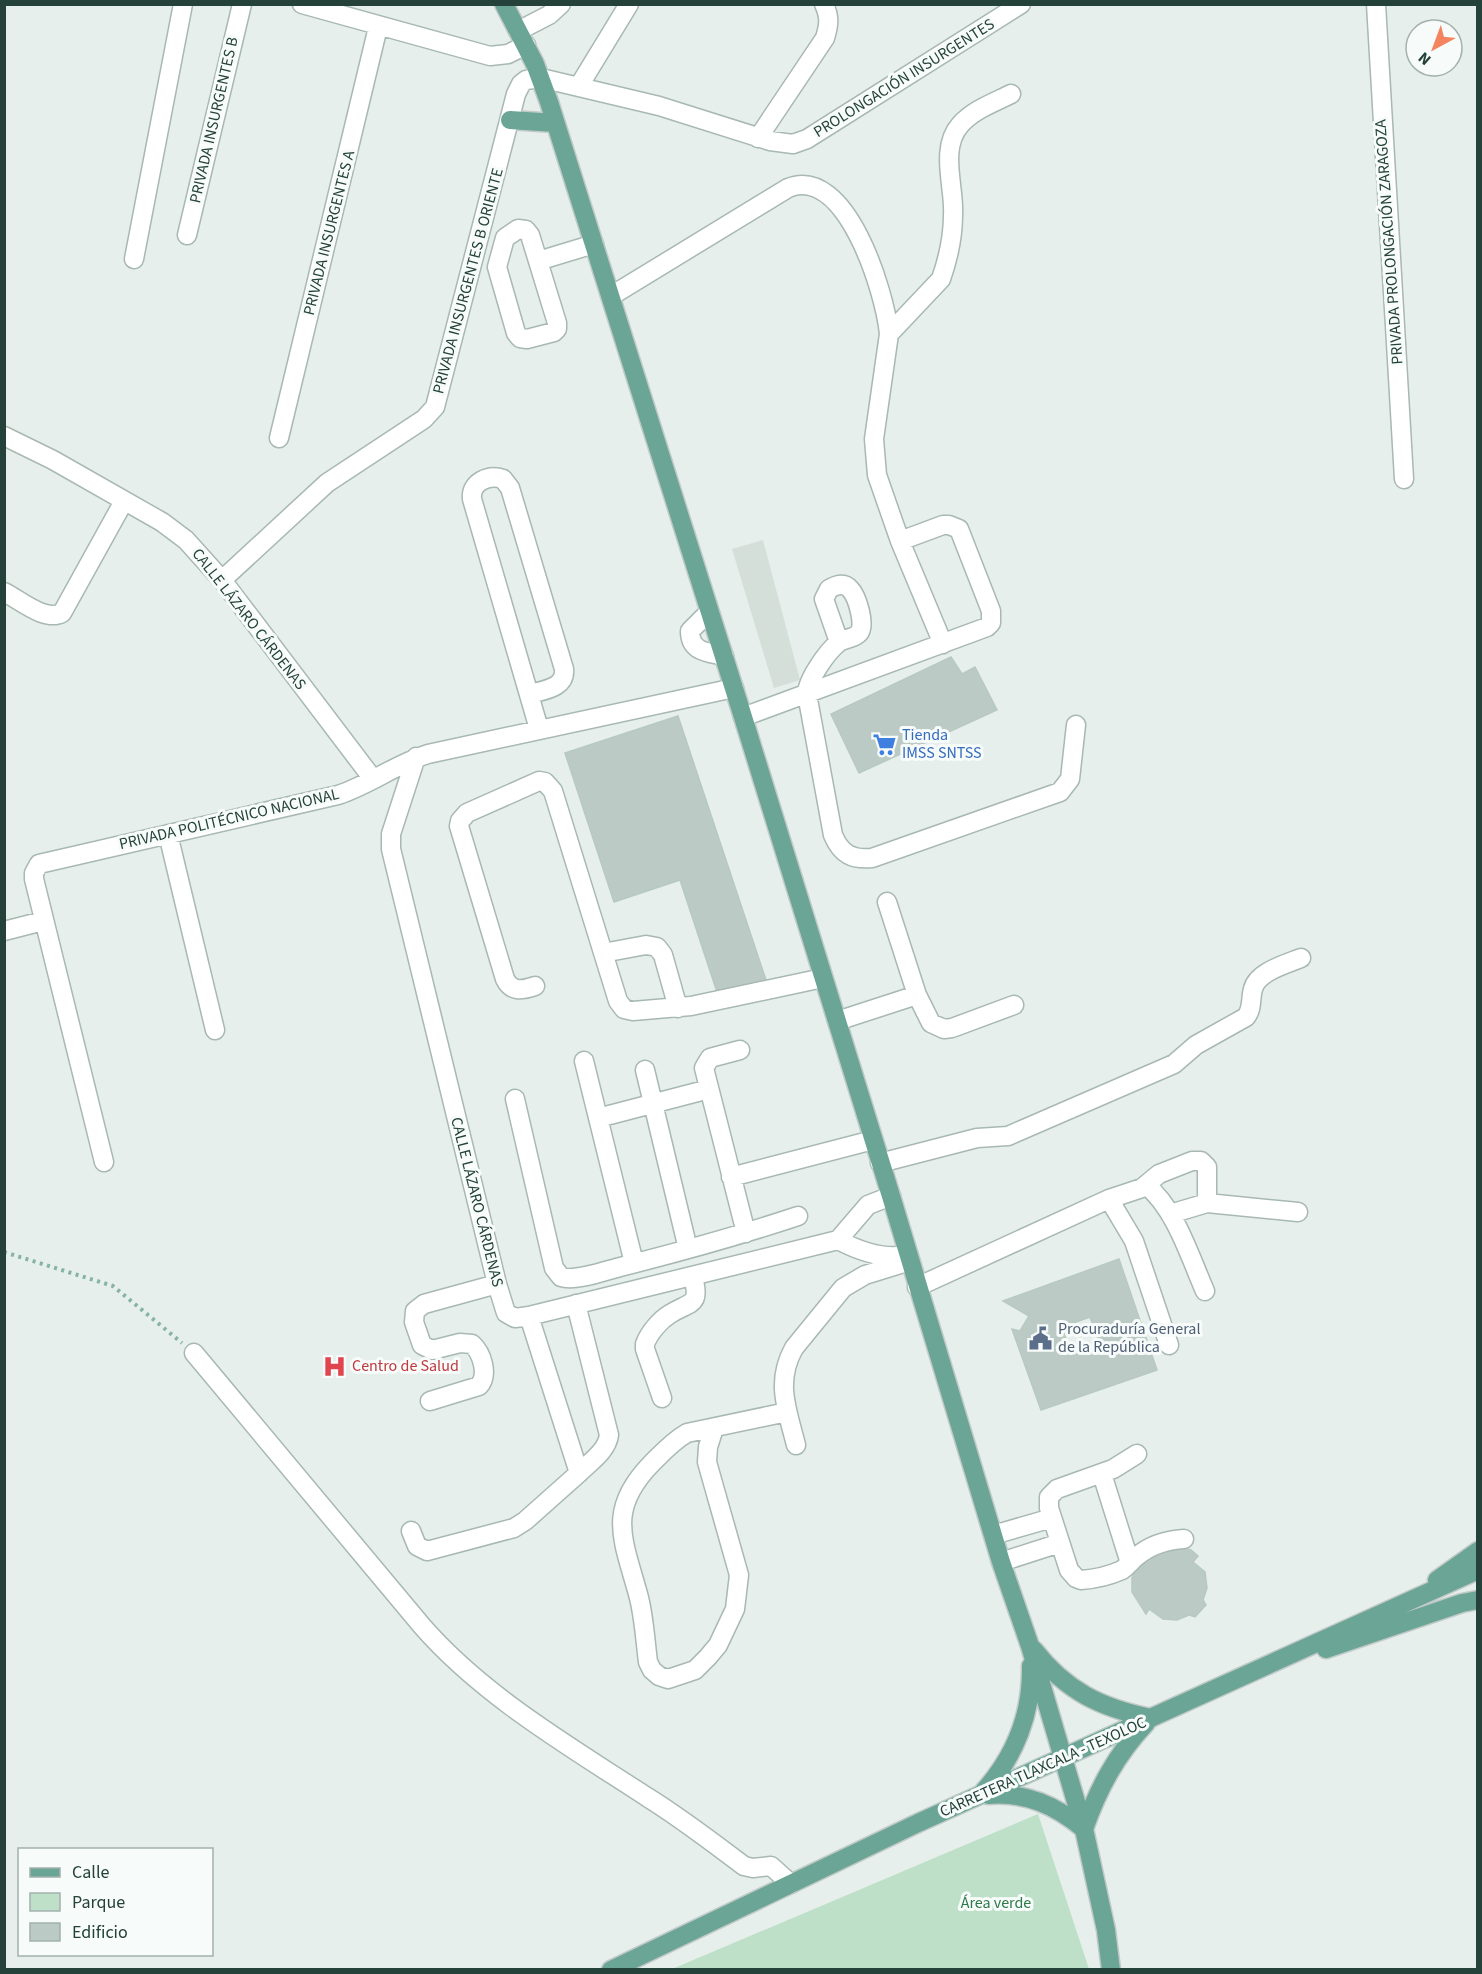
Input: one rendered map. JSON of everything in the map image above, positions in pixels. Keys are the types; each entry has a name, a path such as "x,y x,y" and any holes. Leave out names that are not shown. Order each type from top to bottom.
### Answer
{"main road":[{"path":"504,4 542,78 743,717 1001,1562 1030,1646 1084,1830 1106,1930 1111,1970"},
{"path":"510,120 555,123"},
{"path":"1413,1599 1478,1551"},
{"name":"CARRETERA TLAXCALA - TEXOLOC","path":"611,1970 918,1823 1478,1570"},
{"path":"1280,1659 1333,1647 1462,1603 1478,1600"},
{"path":"1030,1646 1045,1665 1082,1695 1104,1706 1151,1718 1123,1751 1104,1780 1084,1830"},
{"path":"980,1796 998,1775 1012,1752 1022,1727 1031,1674 1030,1646"},
{"path":"980,1796 1002,1794 1025,1796 1047,1803 1084,1830"}],"street":[{"path":"134,259 183,4"},
{"name":"PRIVADA INSURGENTES B","path":"187,236 242,4"},
{"path":"303,4 378,27 500,57 561,4"},
{"path":"579,86 629,4"},
{"path":"758,138 825,38 829,26 828,13 824,4"},
{"name":"PROLONGACIÓN INSURGENTES","path":"542,78 659,106 758,138 793,144 807,139 992,12 1021,4"},
{"name":"PRIVADA PROLONGACIÓN ZARAGOZA","path":"1376,4 1404,479"},
{"name":"PRIVADA INSURGENTES A","path":"279,438 378,27"},
{"name":"PRIVADA INSURGENTES B ORIENTE","path":"222,580 327,483 432,412 437,402 516,94 521,84 533,78 542,78"},
{"path":"889,334 941,279 953,224 950,162 952,138 970,114 1011,94"},
{"path":"611,296 797,184 817,187 842,208 853,225 873,270 888,319 889,334 874,440 877,475 900,541 943,644"},
{"path":"526,230 530,235 538,261 557,327 551,333 523,340 516,333 497,267 505,237 512,231 526,230"},
{"path":"538,261 594,244"},
{"name":"CALLE LÁZARO CÁRDENAS","path":"4,436 53,460 175,530 222,580 373,779"},
{"path":"530,694 559,684 563,680 564,669 510,488 503,479 492,477 477,483 473,488 472,499 539,729"},
{"path":"4,592 46,615 57,616 66,609 124,501"},
{"path":"743,717 987,627 992,617 959,529 949,525 900,541"},
{"path":"709,612 690,631 692,643 698,650 724,656"},
{"path":"839,642 811,677 807,694 833,835 838,847 847,856 860,860 872,858 1060,792 1066,786 1071,771 1076,725"},
{"name":"PRIVADA POLITÉCNICO NACIONAL","path":"44,921 34,879 36,868 45,861 338,795 416,758 539,729 734,688"},
{"name":"CALLE LÁZARO CÁRDENAS","path":"416,758 391,834 391,849 497,1284 506,1313 514,1318 529,1316"},
{"path":"535,986 518,990 512,988 505,980 460,831 460,821 468,813 533,782 545,782 550,786 618,1001 624,1009 633,1011 678,1008 728,1000 823,978"},
{"path":"168,834 215,1030"},
{"path":"887,902 917,995 930,1023 944,1029 1014,1005"},
{"path":"4,931 44,921 104,1162"},
{"path":"603,953 646,945 657,947 663,955 678,1008"},
{"path":"880,1163 976,1138 1008,1136 1174,1064 1196,1045 1246,1017 1250,1011 1255,983 1264,975 1301,958"},
{"path":"837,1021 917,995"},
{"path":"740,1050 716,1056 706,1062 705,1074 746,1233"},
{"path":"584,1061 634,1263"},
{"path":"645,1070 688,1249"},
{"path":"598,1118 709,1089"},
{"path":"515,1099 557,1273 561,1277 572,1279 746,1233 798,1216"},
{"path":"731,1177 873,1140"},
{"path":"918,1287 1109,1199 1146,1185 1159,1174 1198,1160 1207,1167 1207,1203"},
{"path":"1146,1185 1156,1194 1170,1214 1205,1291"},
{"path":"579,1473 529,1316 838,1240 868,1205 891,1196"},
{"path":"1109,1199 1134,1241 1169,1345"},
{"path":"1170,1214 1207,1203 1298,1212"},
{"path":"838,1240 849,1246 890,1258 910,1258"},
{"path":"796,1444 787,1412 783,1378 788,1359 794,1348 843,1288 865,1275 910,1258"},
{"path":"662,1398 645,1344 666,1317 693,1303 697,1294 693,1276"},
{"path":"430,1401 479,1386 484,1370 479,1353 472,1344 460,1343 432,1350 422,1345 414,1322 415,1311 424,1304 497,1284"},
{"path":"411,1531 417,1546 427,1551 514,1528 525,1521 603,1449 609,1435 576,1304"},
{"path":"194,1353 422,1626 465,1670 585,1757 680,1819 744,1866 753,1868 771,1866 791,1884"},
{"path":"714,1428 708,1447 707,1462 739,1575 735,1609 718,1644 702,1664 687,1674 668,1679 659,1676 648,1662 638,1594 623,1543 622,1518 632,1486 677,1438 687,1434 714,1428 787,1412"},
{"path":"1137,1454 1102,1474 1053,1492 1048,1502 1069,1570 1081,1580 1119,1571 1144,1551 1157,1544 1184,1539"},
{"path":"1102,1474 1130,1563"},
{"path":"993,1535 1052,1518"},
{"path":"1001,1562 1060,1543"}],"path":[{"path":"4,1252 113,1286 194,1353"}],"shaded area":[{"path":"763,540 800,680 774,688 732,549"}],"green space":[{"name":"Área verde","path":"1038,1814 1089,1969 672,1969"}],"building":[{"name":"Tienda IMSS SNTSS","path":"951,657 962,674 975,667 997,710 859,773 831,714"},
{"path":"678,716 767,983 719,998 680,880 614,902 565,753"},
{"name":"Procuraduría General de la República","path":"1119,1259 1157,1370 1041,1410 1012,1329 1020,1331 1029,1316 1003,1301","holes":["1090,1317 1100,1344 1071,1354 1062,1327"]},
{"path":"1179,1546 1191,1550 1198,1556 1193,1562 1205,1572 1207,1588 1203,1600 1206,1605 1195,1617 1189,1615 1177,1620 1163,1619 1149,1609 1146,1614 1132,1592 1132,1578 1137,1565 1165,1547"}],"place":[{"name":"Tienda IMSS SNTSS","path":"884,744"},
{"name":"Procuraduría General de la República","path":"1040,1338"},
{"name":"Centro de Salud","path":"334,1366"}]}
